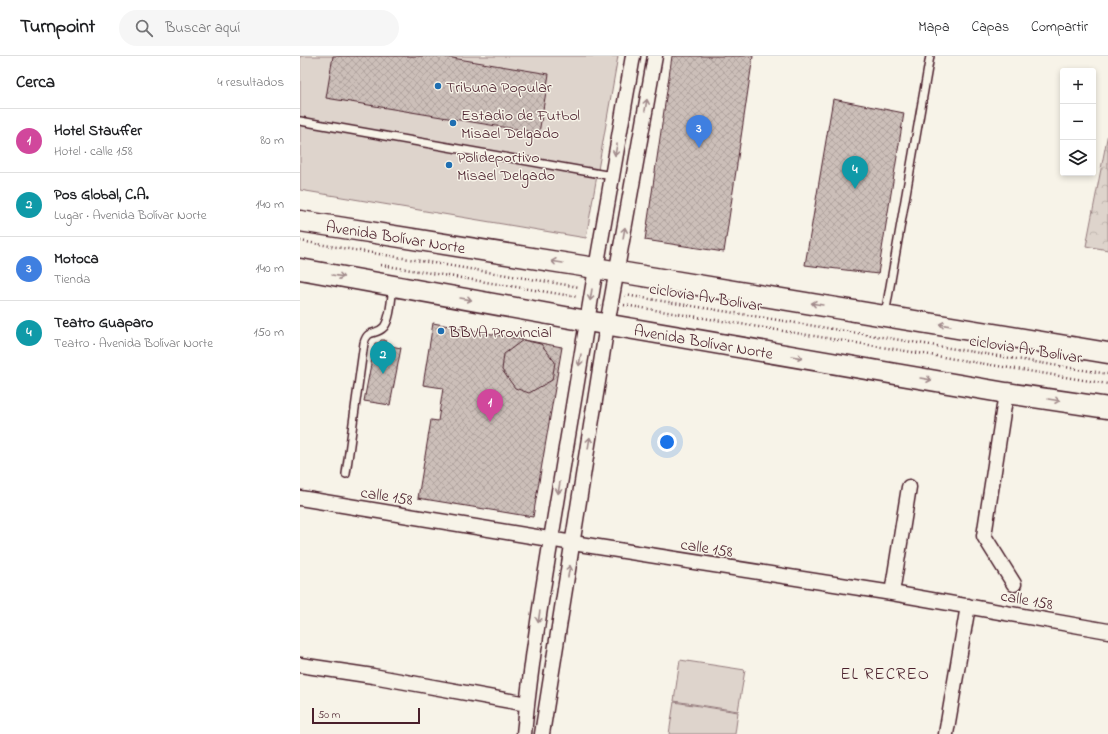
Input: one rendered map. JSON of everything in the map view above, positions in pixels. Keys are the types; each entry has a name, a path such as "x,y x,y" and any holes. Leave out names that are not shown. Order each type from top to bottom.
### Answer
{"main road":[{"name":"Avenida Bolívar Norte","path":"300,221 885,315 1108,353"},
{"name":"Avenida Bolívar Norte","path":"300,269 607,325 1006,393 1108,408"}],"street":[{"path":"524,734 530,682 551,540 595,268 633,56"},
{"path":"542,734 607,325 655,56"},
{"path":"1006,393 984,536 1014,584"},
{"path":"892,593 908,487"},
{"name":"calle 158","path":"300,498 573,544 892,593 1108,630"},
{"path":"946,734 968,606"},
{"path":"300,665 372,676 527,704"},
{"path":"530,682 550,684"}],"lane":[{"path":"885,315 930,56"},
{"path":"300,121 612,176"},
{"path":"346,474 365,338 369,333 380,330 388,320 393,285"}],"path":[{"path":"300,241 581,288"},
{"path":"378,264 579,298"},
{"name":"ciclovia Av Bolivar","path":"620,294 1108,374"},
{"name":"ciclovia Av Bolivar","path":"618,304 1108,384"}],"green space":[{"name":"Polideportivo Misael Delgado","path":"300,56 618,56 586,238 300,190"},
{"path":"1108,133 1108,250 1086,246"},
{"path":"680,660 745,670 738,711 674,701"},
{"path":"674,702 738,712 735,734 669,734"}],"building":[{"name":"Tribuna Popular","path":"333,56 440,56 549,74 539,133 326,98"},
{"path":"672,56 753,56 724,252 645,240"},
{"path":"833,99 904,113 878,274 805,265"},
{"path":"433,323 562,347 533,517 418,498 431,420 438,421 443,388 423,385"},
{"path":"381,340 385,340 386,345 401,348 390,405 364,401 375,343 379,343"},
{"path":"523,340 541,344 555,362 552,380 529,393 515,388 502,370 504,354"}],"place":[{"name":"Tribuna Popular","path":"438,86"},
{"name":"Estadio de Futbol Misael Delgado","path":"453,123"},
{"name":"Motoca","path":"699,148"},
{"name":"Polideportivo Misael Delgado","path":"449,165"},
{"name":"Teatro Guaparo","path":"855,189"},
{"name":"BBVA Provincial","path":"441,331"},
{"name":"Pos Global, C.A.","path":"383,374"},
{"name":"Hotel Stauffer","path":"490,422"}],"district":[{"name":"EL RECREO","path":"885,673"}]}
